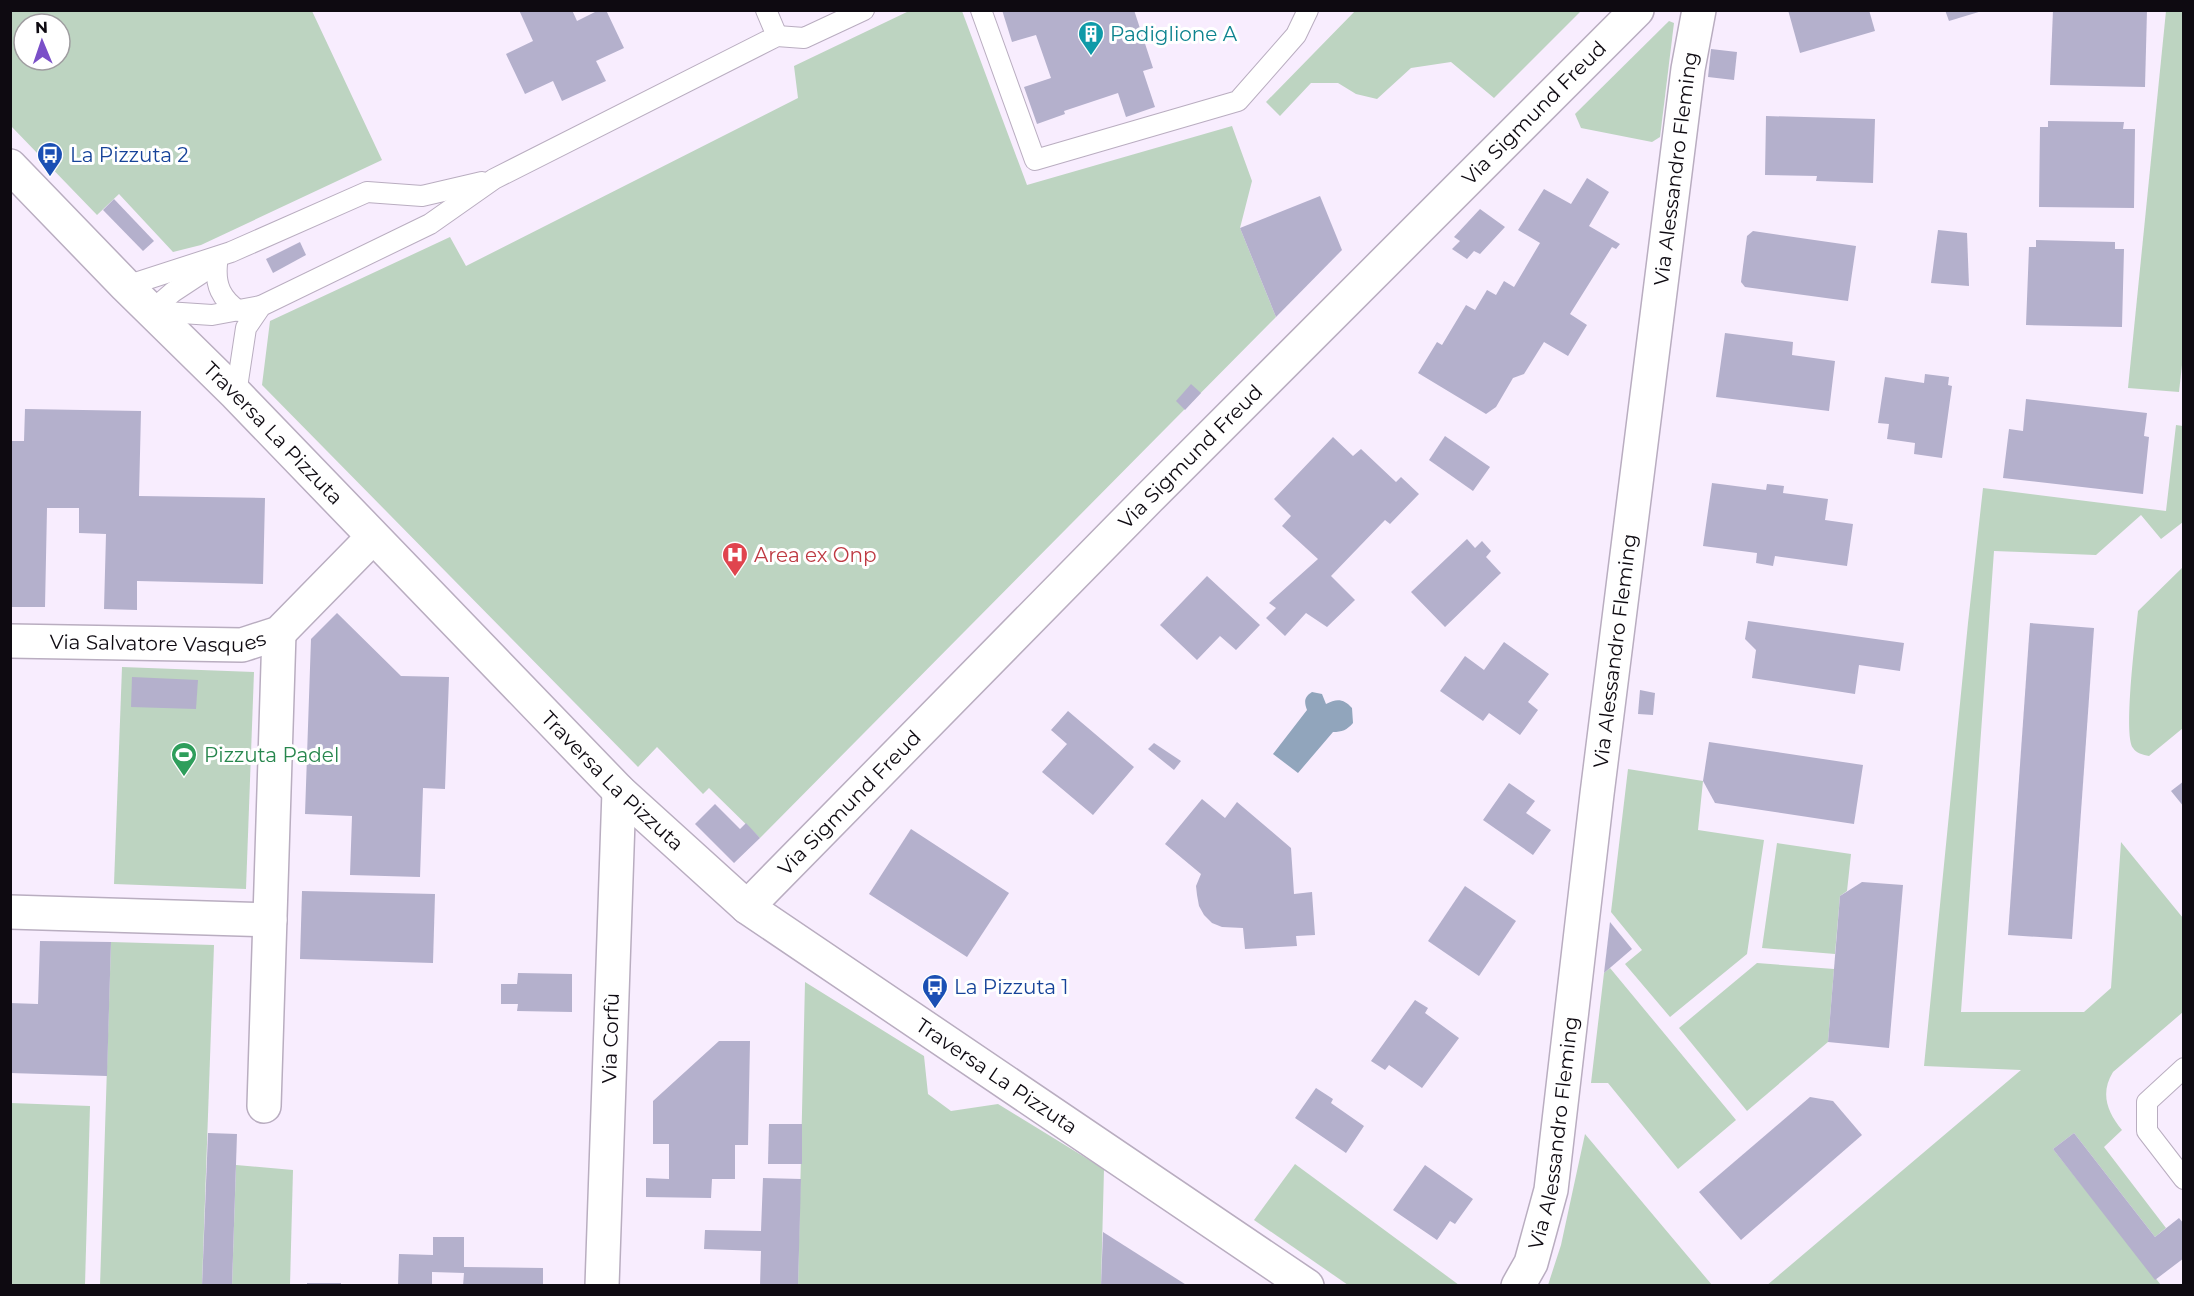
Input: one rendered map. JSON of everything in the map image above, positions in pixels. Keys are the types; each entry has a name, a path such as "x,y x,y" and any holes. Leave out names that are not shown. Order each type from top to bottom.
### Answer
{"street":[{"name":"Via Sigmund Freud","path":"747,906 1140,506 1637,10"},
{"name":"Via Alessandro Fleming","path":"1518,1286 1531,1263 1551,1190 1643,426 1688,69 1699,10"},
{"name":"Traversa La Pizzuta","path":"10,166 126,286 236,394 619,792 747,906 1307,1286"},
{"name":"Via Salvatore Vasques","path":"10,641 242,645 279,633 373,537"},
{"path":"264,1106 279,633"},
{"name":"Via Corfù","path":"602,1286 619,792"},
{"path":"10,912 270,920"}],"lane":[{"path":"766,10 777,36"},
{"path":"151,311 212,315 261,306 300,285 430,224 494,179 777,36 804,38 864,10"},
{"path":"981,10 1035,160 1238,101 1296,35 1308,10"},
{"path":"126,286 224,258 367,192 422,196 494,179"},
{"path":"151,311 173,292 224,258"},
{"path":"224,258 216,277 219,291 227,303 239,311"},
{"path":"236,394 246,328 261,306"},
{"path":"2184,1068 2147,1101 2147,1131 2184,1179"}],"green space":[{"path":"11,10 312,11 382,160 201,245 173,252 119,194 97,215 11,126"},
{"path":"1356,10 1581,11 1494,98 1451,62 1411,68 1377,99 1356,94 1338,83 1311,83 1280,116 1266,102"},
{"name":"Area ex Onp","path":"909,11 962,11 1027,185 1232,126 1252,181 1240,228 1276,317 760,838 709,788 703,794 657,747 638,767 262,385 270,321 450,237 466,266 798,98 794,66"},
{"path":"2166,11 2184,11 2184,347 2179,392 2128,388"},
{"path":"1669,21 1674,23 1660,137 1652,142 1581,128 1575,114"},
{"path":"2176,425 2183,426 2183,522 2161,539 2141,515 2096,555 1994,551 1961,1012 2084,1012 2111,988 2121,842 2183,918 2183,1012 2113,1072 2106,1095 2112,1116 2122,1130 2104,1147 2166,1228 2155,1237 2074,1133 2053,1149 2161,1285 1766,1286 2021,1070 1924,1066 1983,488 2166,511"},
{"path":"2183,567 2183,728 2149,756 2136,751 2130,739 2130,704 2138,611"},
{"name":"Pizzuta Padel","path":"122,667 254,672 246,889 114,884"},
{"path":"1628,769 1703,781 1698,830 1764,840 1747,954 1670,1017 1625,964 1642,950 1611,912"},
{"path":"1777,843 1851,854 1847,891 1840,896 1835,954 1762,948"},
{"path":"111,942 214,945 202,1285 100,1286"},
{"path":"1757,963 1834,969 1828,1042 1747,1111 1679,1028"},
{"path":"1610,968 1736,1120 1678,1169 1608,1083 1591,1083 1604,973"},
{"path":"805,982 924,1056 928,1094 951,1111 998,1104 1104,1169 1101,1285 798,1286"},
{"path":"11,1103 90,1106 85,1285 11,1285"},
{"path":"1585,1134 1712,1285 1548,1285 1561,1245"},
{"path":"1295,1164 1459,1285 1348,1285 1254,1220"},
{"path":"236,1165 293,1170 290,1285 232,1286"}],"water":[{"path":"1312,692 1322,694 1326,704 1337,700 1346,703 1352,708 1353,723 1344,730 1333,732 1298,773 1273,754 1307,710 1305,700"}],"building":[{"path":"519,10 572,10 577,21 599,10 606,10 624,48 596,61 606,81 562,101 553,81 525,94 506,54 533,41"},
{"name":"Padiglione A","path":"1002,10 1134,10 1153,68 1143,71 1155,107 1126,117 1118,93 1064,111 1065,114 1037,124 1024,87 1051,78 1036,35 1012,42"},
{"path":"1788,10 1869,10 1875,31 1800,53"},
{"path":"1945,10 1982,10 1982,11 1949,21"},
{"path":"2053,10 2147,10 2145,87 2050,85"},
{"path":"1711,49 1737,52 1734,80 1708,77"},
{"path":"1766,116 1875,119 1873,183 1816,181 1817,176 1765,175"},
{"path":"2048,121 2124,122 2123,129 2135,129 2134,208 2039,207 2040,127 2048,127"},
{"path":"1587,178 1609,192 1589,226 1620,244 1616,249 1612,247 1570,314 1587,325 1568,356 1544,342 1524,374 1513,378 1496,407 1486,414 1418,373 1437,342 1442,345 1466,305 1475,310 1487,290 1496,295 1504,281 1514,287 1540,243 1518,230 1544,189 1571,204"},
{"path":"1320,196 1342,250 1276,317 1240,228"},
{"path":"114,199 154,241 143,251 103,210"},
{"path":"1480,209 1505,227 1480,254 1474,251 1467,259 1452,249 1460,241 1454,237"},
{"path":"1938,230 1967,233 1969,286 1931,283"},
{"path":"1753,231 1856,246 1848,301 1745,287 1741,282 1747,236"},
{"path":"2036,240 2115,242 2115,249 2124,249 2122,327 2026,325 2029,247 2036,247"},
{"path":"300,242 306,255 273,273 266,259"},
{"path":"1725,333 1793,342 1792,355 1835,361 1829,411 1716,397"},
{"path":"1925,374 1949,377 1948,385 1952,386 1942,458 1914,454 1915,443 1887,439 1889,424 1878,423 1885,377 1924,383"},
{"path":"1191,384 1201,393 1185,410 1176,401"},
{"path":"2026,399 2147,413 2144,436 2149,437 2143,494 2003,478 2009,429 2023,431"},
{"path":"25,409 141,411 139,496 265,498 263,584 137,581 137,610 104,609 106,534 79,533 79,508 47,508 45,607 10,607 10,441 24,441"},
{"path":"1445,436 1490,467 1473,491 1429,460"},
{"path":"1333,437 1353,456 1361,449 1396,482 1401,477 1419,494 1390,524 1385,520 1331,576 1355,600 1327,627 1306,613 1285,636 1266,618 1276,608 1269,603 1318,559 1282,526 1291,516 1274,499"},
{"path":"1712,483 1766,490 1767,484 1784,486 1783,493 1828,499 1825,520 1853,524 1847,566 1775,556 1773,566 1756,563 1757,553 1703,546"},
{"path":"1467,539 1475,548 1482,541 1491,551 1486,557 1501,573 1445,627 1411,592"},
{"path":"1207,576 1260,625 1236,650 1220,636 1197,660 1160,625"},
{"path":"337,613 401,676 449,677 445,789 423,788 420,877 350,875 352,816 305,814 311,639"},
{"path":"1748,621 1904,643 1900,671 1859,665 1855,694 1752,678 1756,650 1745,639"},
{"path":"2030,623 2094,628 2072,939 2008,935"},
{"path":"1504,642 1549,674 1528,702 1538,710 1520,735 1489,713 1483,721 1440,691 1465,656 1484,670"},
{"path":"132,677 198,680 196,709 131,707"},
{"path":"1640,690 1655,693 1653,715 1638,714"},
{"path":"1068,711 1134,767 1093,815 1042,772 1067,744 1051,730"},
{"path":"1709,742 1863,765 1854,824 1715,803 1703,781"},
{"path":"1154,743 1181,761 1174,770 1148,749"},
{"path":"2184,781 2184,807 2171,791"},
{"path":"1509,783 1535,801 1526,813 1551,830 1533,855 1483,820"},
{"path":"1202,799 1225,818 1237,802 1291,848 1294,894 1312,892 1315,935 1296,936 1297,946 1245,949 1243,928 1222,927 1212,923 1204,915 1199,906 1196,886 1201,874 1165,844"},
{"path":"715,804 740,829 746,823 760,838 734,863 695,824"},
{"path":"911,829 1009,893 967,957 869,894"},
{"path":"1862,882 1903,885 1889,1048 1828,1042 1840,896"},
{"path":"1465,886 1516,921 1479,976 1428,941"},
{"path":"302,891 435,894 433,963 300,959"},
{"path":"1610,922 1632,949 1604,973"},
{"path":"40,941 111,942 107,1076 10,1073 10,1003 38,1004"},
{"path":"518,973 572,974 572,1012 517,1011 518,1004 501,1004 501,984 517,984"},
{"path":"1415,1000 1428,1008 1425,1013 1459,1038 1422,1088 1389,1065 1385,1070 1371,1061"},
{"path":"719,1041 750,1041 748,1145 735,1145 735,1179 712,1179 711,1198 646,1197 646,1178 669,1179 669,1144 653,1144 653,1101"},
{"path":"1316,1088 1333,1099 1331,1103 1364,1126 1346,1153 1295,1118"},
{"path":"1810,1097 1833,1101 1862,1135 1741,1240 1699,1192"},
{"path":"769,1124 802,1124 802,1164 768,1164"},
{"path":"208,1133 237,1134 232,1286 202,1286"},
{"path":"2074,1133 2155,1237 2179,1218 2184,1224 2184,1258 2155,1280 2053,1149"},
{"path":"1425,1165 1473,1199 1455,1224 1450,1221 1437,1240 1393,1210"},
{"path":"763,1178 801,1179 798,1286 760,1286 761,1251 704,1249 705,1230 761,1231"},
{"path":"1103,1232 1188,1286 1101,1286"},
{"path":"433,1237 464,1237 464,1267 543,1268 543,1286 463,1286 464,1273 432,1272 432,1286 398,1286 399,1254 433,1255"},
{"path":"307,1283 341,1283 341,1286 307,1286"}],"place":[{"name":"Padiglione A","path":"1091,57"},
{"name":"La Pizzuta 2","path":"50,178"},
{"name":"Area ex Onp","path":"735,578"},
{"name":"Pizzuta Padel","path":"184,778"},
{"name":"La Pizzuta 1","path":"935,1010"}]}
